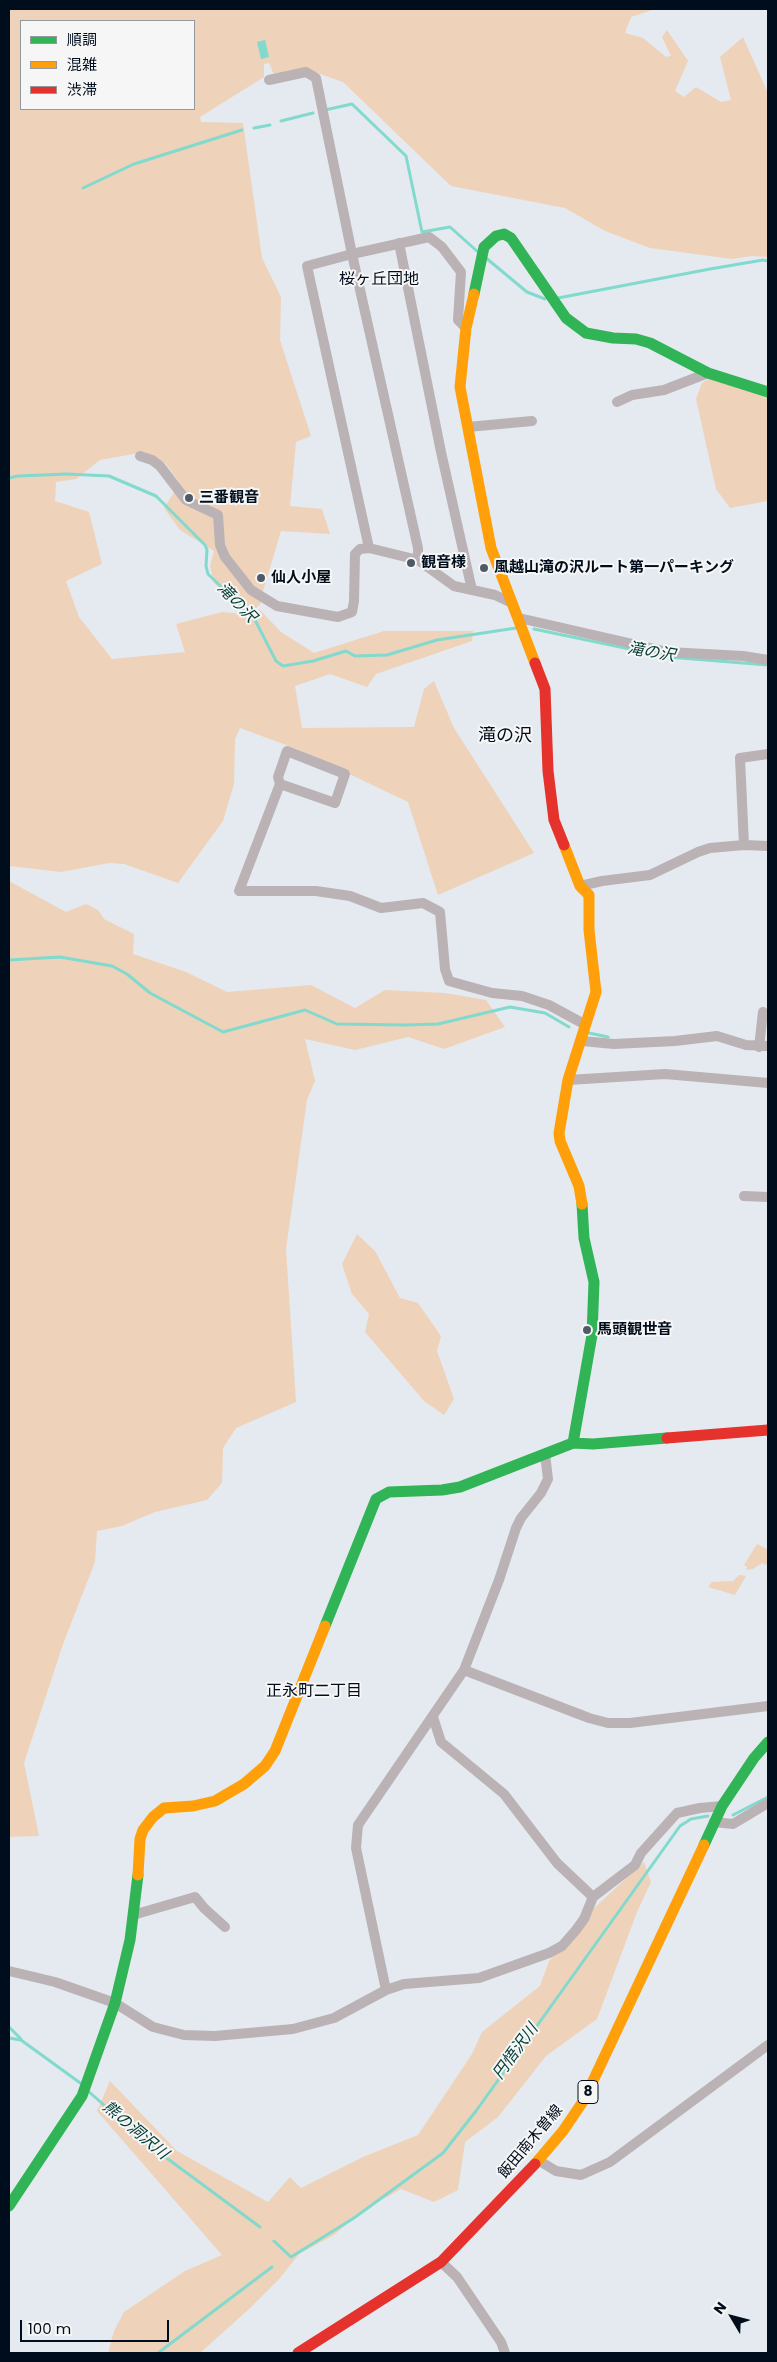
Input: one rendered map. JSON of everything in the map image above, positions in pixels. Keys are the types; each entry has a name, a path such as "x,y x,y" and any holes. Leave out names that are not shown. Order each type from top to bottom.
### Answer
{"street":[{"path":"269,80 306,72 316,78 352,254 418,548 418,560"},
{"path":"573,1443 592,1335 594,1282 584,1238 584,1218 580,1186 560,1141 562,1108 568,1080 582,1041 584,1024 596,992 589,930 589,896 580,886 554,820 548,771 545,689 491,548 460,387 466,328 484,247 490,240 504,234 512,238 566,318 577,328 596,336 636,338 650,343 708,373 768,392"},
{"path":"369,548 307,266 429,237 442,247 461,272 458,320 466,328"},
{"path":"400,243 441,452 472,590"},
{"path":"616,402 632,395 664,390 708,373"},
{"path":"468,427 532,421"},
{"path":"140,456 152,460 160,466 186,500 218,515 220,544 225,557 251,590 277,606 338,617 352,612 355,554 360,549 369,548 418,560 454,586 495,595 512,604"},
{"path":"519,618 668,652 743,656 768,660"},
{"path":"280,784 334,803 345,774 287,751 278,777 280,784 239,891 316,891 350,896 381,908 422,903 440,912 445,969 449,980 492,993 522,996 549,1005 584,1024"},
{"path":"744,845 740,758 768,754"},
{"path":"580,886 602,881 650,875 710,848 744,845 768,846"},
{"path":"582,1041 614,1044 675,1041 717,1036 746,1045 764,1047 763,1012"},
{"path":"568,1080 666,1074 768,1083"},
{"path":"744,1196 768,1196"},
{"path":"9,2206 82,2096 115,2003 133,1915 138,1884 140,1839 143,1830 152,1818 164,1808 193,1806 215,1801 244,1784 265,1766 275,1751 376,1499 389,1492 442,1490 460,1487 573,1443 593,1444 768,1430"},
{"path":"386,1990 356,1848 358,1825 434,1717 464,1670 499,1580 516,1528 521,1518 541,1493 548,1479 545,1454"},
{"path":"464,1670 608,1723 639,1722 768,1706"},
{"path":"434,1717 441,1742 504,1794 557,1862 592,1897"},
{"name":"飯田南木曽線","path":"298,2353 441,2262 538,2160 584,2100 722,1806 754,1758 768,1742"},
{"path":"714,1822 733,1824 768,1803"},
{"path":"9,1971 54,1982 115,2003 153,2027 184,2036 215,2036 293,2029 334,2018 386,1990 404,1984 479,1978 550,1953 562,1946 576,1930 584,1919 592,1897 635,1865 641,1853 677,1813 722,1806"},
{"path":"133,1915 195,1897 225,1927"},
{"path":"538,2160 556,2171 581,2175 610,2162 768,2045"},
{"path":"441,2262 462,2285 501,2342 505,2353"},
{"path":"315,2353 317,2341"}],"shaded area":[{"path":"9,9 655,9 631,17 625,33 643,38 666,57 671,56 662,37 667,30 688,61 675,91 684,97 696,87 721,102 731,100 720,57 743,37 768,93 768,257 752,256 732,259 650,248 605,231 565,208 451,186 343,82 306,69 274,75 269,63 264,64 264,77 200,117 201,122 243,123 262,258 281,297 280,340 311,436 296,442 290,506 322,509 330,534 281,531 261,603 251,613 214,583 210,566 214,551 180,530 164,508 180,483 166,464 144,452 100,460 76,479 56,482 55,501 89,512 102,564 66,581 79,617 112,659 185,652 176,624 222,612 250,615 260,610 281,632 314,653 384,631 473,631 472,641 376,674 367,687 330,674 295,686 302,728 414,727 424,689 434,681 454,728 534,853 438,895 408,802 297,749 240,728 235,739 234,784 223,821 178,883 124,864 109,863 61,872 9,866"},
{"path":"265,40 269,57 261,59 257,42"},
{"path":"710,378 768,396 768,501 730,508 716,489 696,399 702,383"},
{"path":"9,881 66,912 86,904 98,910 104,919 134,934 133,954 186,972 227,992 311,985 355,1008 385,990 445,993 486,1000 505,1027 444,1049 408,1037 355,1050 305,1039 315,1081 307,1100 286,1249 296,1402 236,1428 223,1448 222,1483 207,1500 155,1512 122,1526 97,1531 95,1562 63,1644 24,1763 39,1836 9,1837"},
{"path":"357,1234 375,1251 400,1298 418,1303 441,1336 437,1351 454,1399 444,1415 424,1401 365,1332 369,1314 352,1294 342,1264"},
{"path":"757,1544 767,1549 768,1560 766,1565 762,1563 753,1569 746,1570 747,1567 744,1565"},
{"path":"739,1575 746,1576 735,1595 708,1587 712,1582 733,1581"},
{"path":"644,1862 651,1882 637,1912 597,2019 546,2056 498,2117 465,2142 458,2190 434,2202 401,2189 362,2211 334,2235 299,2254 280,2278 249,2309 200,2353 108,2353 114,2331 124,2312 185,2271 222,2255 97,2111 110,2081 177,2151 268,2202 290,2177 301,2188 363,2157 418,2135 472,2054 482,2032 540,1986 549,1961 570,1941 592,1910"}],"waterway":[{"path":"325,110 352,104 406,156 422,232 450,227 478,252"},
{"path":"281,121 313,113"},
{"path":"254,128 270,125"},
{"path":"83,188 134,164 242,130"},
{"path":"486,258 527,292 545,299"},
{"path":"558,298 710,269 763,260 768,261"},
{"name":"滝の沢","path":"9,478 67,474 109,476 156,496 205,545 208,574 255,620 276,661 283,666 313,661 346,651 355,656 387,655 437,640 516,628"},
{"name":"滝の沢","path":"534,629 668,657 768,665"},
{"path":"9,960 60,957 112,966 127,974 150,993 223,1032 305,1010 337,1024 405,1025 438,1024 510,1007 545,1013 569,1027"},
{"path":"589,1033 608,1037"},
{"name":"円悟沢川","path":"733,1815 768,1797"},
{"name":"円悟沢川","path":"274,2241 291,2257 354,2218 443,2153 476,2111 680,1826 691,1819 708,1816"},
{"path":"9,2027 21,2039"},
{"name":"熊の洞沢川","path":"9,2038 21,2040 83,2085"},
{"name":"熊の洞沢川","path":"87,2090 149,2145 260,2227"},
{"name":"円悟沢川","path":"158,2353 272,2267"}],"traffic: fast":[{"path":"474,294 484,247 496,236 504,234 511,238 566,318 586,333 613,338 636,339 650,343 708,373 768,392"},
{"path":"573,1443 592,1335 594,1282 584,1238 582,1204"},
{"path":"325,1626 376,1499 389,1492 442,1490 460,1487 573,1443 593,1444 667,1438"},
{"path":"704,1845 722,1806 754,1758 768,1742"},
{"path":"9,2206 82,2096 115,2003 130,1940 138,1875"}],"traffic: slow":[{"path":"474,294 466,328 460,387 491,548 535,663"},
{"path":"564,845 580,886 589,895 589,930 596,992 568,1080 559,1133 560,1141 579,1186 582,1204"},
{"path":"138,1875 140,1839 143,1830 153,1817 164,1808 193,1806 215,1801 244,1784 265,1766 275,1751 325,1626"},
{"path":"535,2164 563,2131 584,2100 704,1845"}],"traffic: jam":[{"path":"535,663 545,689 548,771 554,820 564,845"},
{"path":"667,1438 768,1430"},
{"path":"298,2353 441,2262 535,2164"}],"place":[{"name":"三番観音","path":"189,498"},
{"name":"観音様","path":"411,563"},
{"name":"風越山滝の沢ルート第一パーキング","path":"484,568"},
{"name":"仙人小屋","path":"261,578"},
{"name":"馬頭観世音","path":"587,1330"}],"district":[{"name":"桜ヶ丘団地","path":"379,280"},
{"name":"滝の沢","path":"505,736"},
{"name":"正永町二丁目","path":"314,1692"}]}
